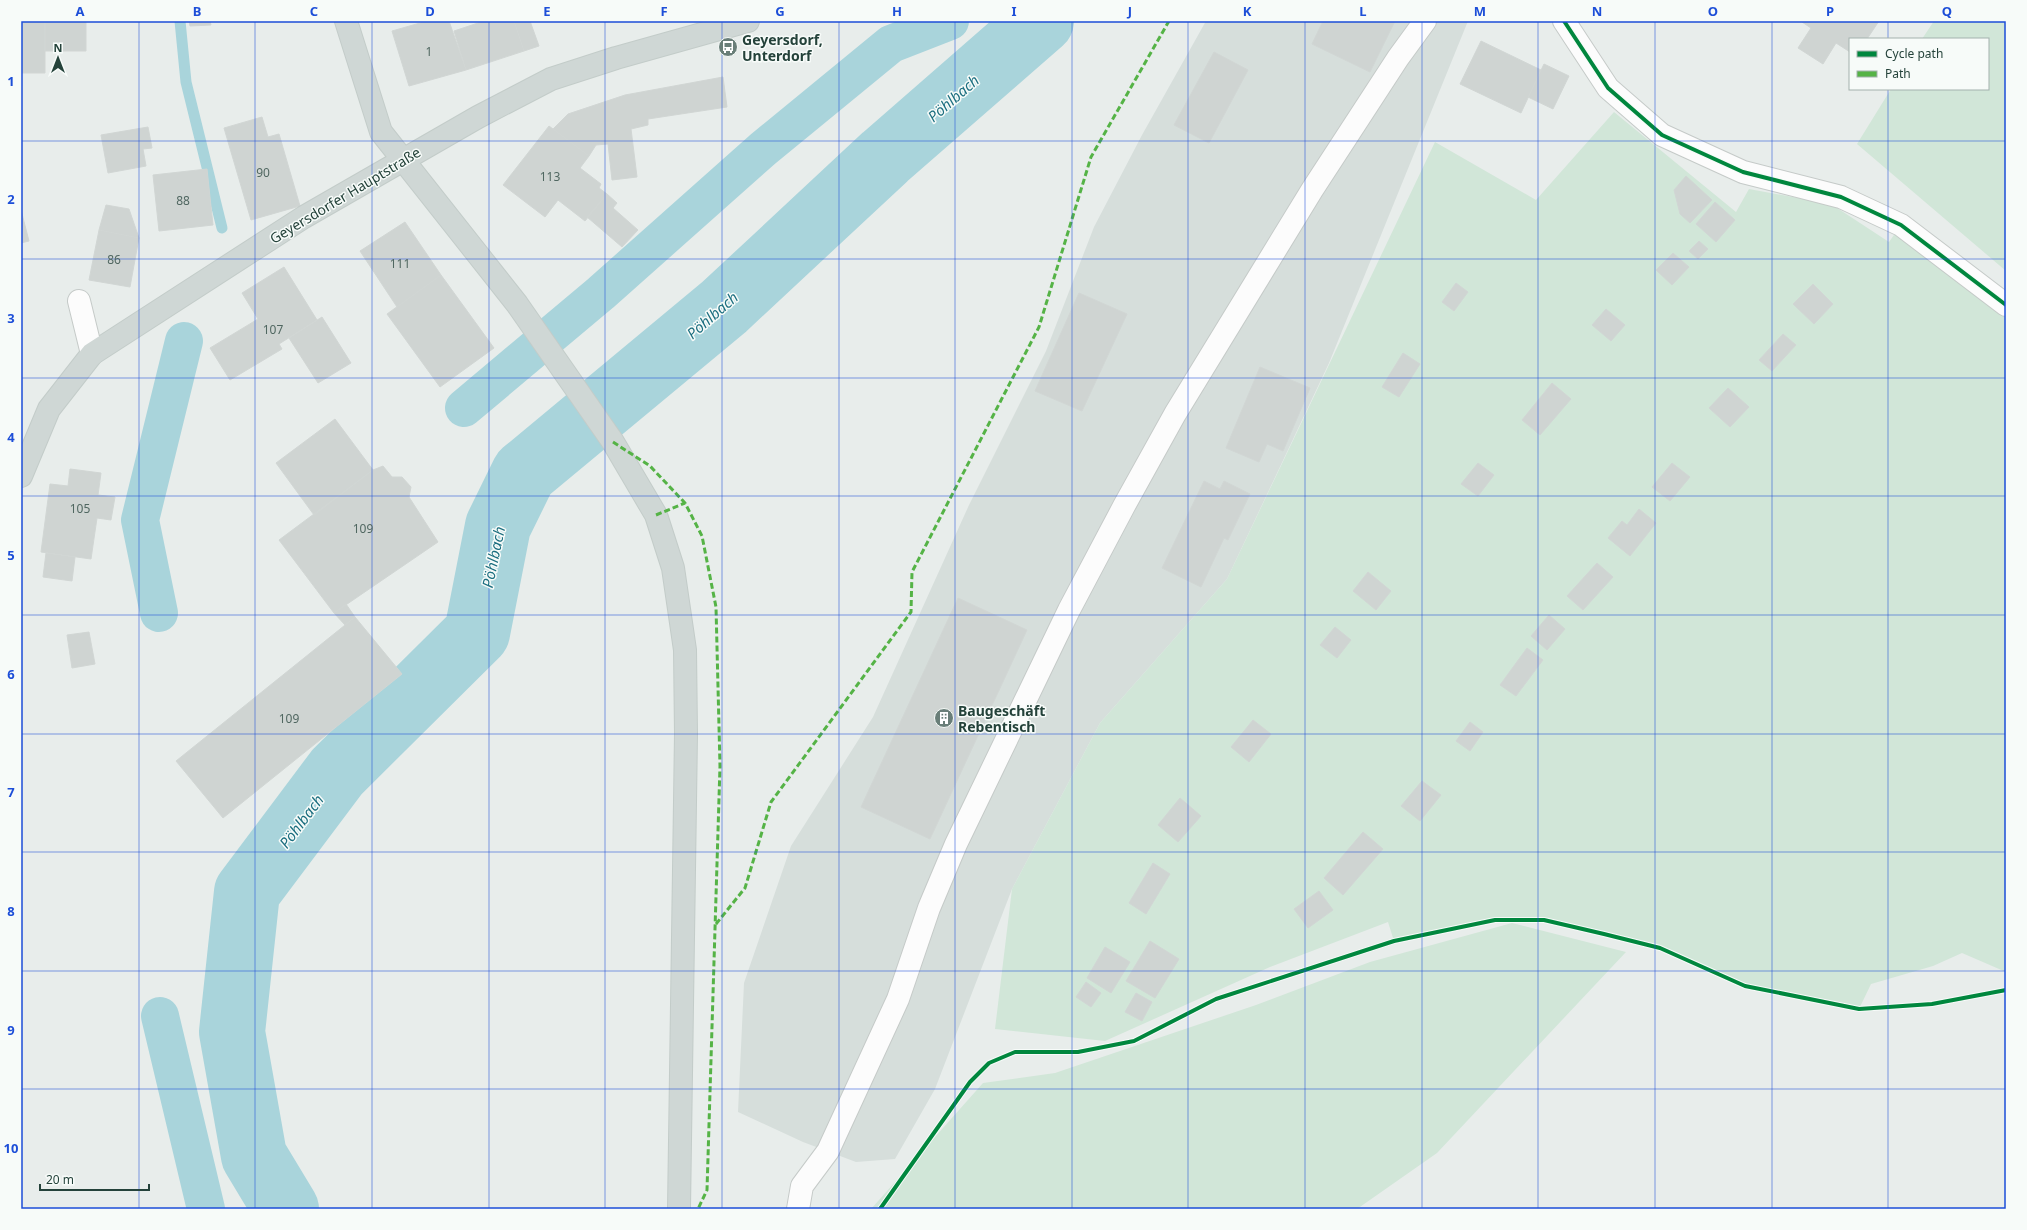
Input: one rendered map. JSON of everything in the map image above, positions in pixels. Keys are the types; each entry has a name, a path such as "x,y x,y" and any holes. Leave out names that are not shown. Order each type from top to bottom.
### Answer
{"main road":[{"path":"346,21 381,132 517,304 613,442 656,515 673,568 685,650 686,734 679,1209"},
{"name":"Geyersdorfer Hauptstraße","path":"21,476 49,409 92,354 304,217 478,117 551,80 616,58 748,21"}],"street":[{"path":"798,1209 802,1186 828,1151 898,999 929,908 956,844 1069,610 1175,414 1312,190 1398,58 1426,21"},
{"path":"1564,21 1608,88 1662,135 1743,172 1842,197 1901,225 2006,305"},
{"path":"79,301 92,354"}],"shaded area":[{"path":"1206,21 1468,21 1329,363 1227,579 1100,723 1012,889 935,1089 895,1159 856,1162 803,1142 738,1112 744,983 791,846 873,717 969,505 1046,351 1094,227 1142,135"}],"green space":[{"path":"1934,21 2006,21 2006,271 1857,144 1890,90 1989,90 1989,38 1923,38"},
{"path":"1614,112 1736,212 1749,189 1831,204 1889,242 1901,225 2006,305 2006,972 1962,953 1933,966 1871,984 1859,1009 1745,986 1660,948 1544,920 1495,920 1394,941 1388,922 1270,967 1105,1041 995,1029 1012,889 1100,723 1227,579 1435,142 1536,200"},
{"path":"1512,923 1626,952 1437,1153 1357,1209 871,1209 983,1083 1055,1073 1256,1005 1370,962"}],"building":[{"path":"21,21 45,21 45,73 21,73"},
{"path":"45,21 86,21 86,51 45,51"},
{"path":"189,21 210,21 211,25 190,26"},
{"path":"427,21 449,21 466,70 409,86 392,31"},
{"path":"484,21 514,21 524,51 466,70 454,31"},
{"path":"514,21 530,21 539,46 524,51"},
{"path":"1323,21 1395,21 1370,72 1312,44"},
{"path":"1879,21 1868,38 1849,38 1849,51 1836,43 1823,64 1798,48 1811,28 1802,22"},
{"path":"1481,41 1541,70 1521,113 1460,84"},
{"path":"1214,52 1248,70 1209,143 1174,125"},
{"path":"1544,64 1569,76 1553,109 1528,97"},
{"path":"723,77 727,107 648,119 648,125 631,129 637,177 612,180 608,144 596,145 589,156 553,129 568,114 625,95"},
{"path":"262,117 268,137 279,134 300,206 251,220 224,128"},
{"path":"549,126 589,156 580,168 601,184 599,188 607,194 585,221 558,200 545,217 503,185"},
{"path":"148,127 152,148 143,149 146,166 108,173 101,135"},
{"path":"207,169 213,225 159,231 153,175"},
{"path":"1686,176 1712,200 1690,223 1680,214 1674,190"},
{"path":"607,194 617,203 613,208 638,230 622,247 587,217"},
{"path":"1715,202 1735,220 1716,242 1696,224"},
{"path":"106,205 129,209 139,238 99,230"},
{"path":"21,210 29,241 21,243"},
{"path":"405,222 441,275 397,307 360,251"},
{"path":"99,230 139,238 130,287 89,280"},
{"path":"1699,241 1708,249 1698,259 1689,251"},
{"path":"1673,253 1689,267 1672,285 1656,270"},
{"path":"284,267 317,320 279,344 282,349 230,380 210,348 258,319 242,293"},
{"path":"441,275 494,348 440,387 387,314"},
{"path":"1456,283 1468,292 1454,311 1442,302"},
{"path":"1813,284 1833,304 1814,324 1793,304"},
{"path":"1079,293 1127,314 1082,411 1035,391"},
{"path":"1606,309 1625,325 1611,341 1592,325"},
{"path":"322,317 351,363 318,383 289,338"},
{"path":"1783,334 1796,345 1772,371 1759,360"},
{"path":"1403,353 1420,364 1399,397 1382,387"},
{"path":"1260,367 1310,388 1283,451 1267,444 1259,462 1226,448"},
{"path":"1552,383 1571,399 1540,435 1522,420"},
{"path":"1728,388 1749,407 1730,427 1709,408"},
{"path":"335,419 373,470 314,515 276,463"},
{"path":"1478,463 1494,475 1478,496 1461,484"},
{"path":"1672,463 1690,477 1670,501 1652,487"},
{"path":"383,466 392,477 402,477 411,487 409,497 438,542 334,613 279,540 373,470"},
{"path":"70,469 101,473 98,495 115,497 111,520 97,518 91,559 41,552 50,484 68,486"},
{"path":"1204,481 1220,489 1224,481 1250,494 1228,540 1224,538 1201,587 1162,568"},
{"path":"1639,509 1656,523 1630,556 1608,538 1622,521 1627,525"},
{"path":"46,553 75,557 72,581 43,577"},
{"path":"1597,563 1613,577 1583,610 1567,596"},
{"path":"1368,572 1391,591 1376,610 1353,591"},
{"name":"Baugeschäft Rebentisch","path":"958,598 1027,630 930,839 861,807"},
{"path":"346,604 355,617 345,625 334,613"},
{"path":"1549,615 1565,629 1547,650 1531,636"},
{"path":"355,617 402,674 223,818 176,761"},
{"path":"1335,627 1351,640 1337,658 1320,645"},
{"path":"89,632 95,664 72,668 67,635"},
{"path":"1527,648 1543,660 1516,696 1500,685"},
{"path":"1253,720 1271,734 1249,762 1231,747"},
{"path":"1470,722 1483,732 1470,751 1456,741"},
{"path":"1422,781 1441,795 1420,821 1401,806"},
{"path":"1180,798 1201,816 1178,842 1158,825"},
{"path":"1363,832 1383,849 1343,895 1324,878"},
{"path":"1153,863 1170,874 1146,914 1129,903"},
{"path":"1319,891 1333,910 1308,928 1294,909"},
{"path":"1150,941 1179,959 1155,998 1126,981"},
{"path":"1105,947 1130,962 1111,993 1087,978"},
{"path":"1086,982 1101,993 1091,1007 1076,997"},
{"path":"1136,993 1152,1002 1142,1021 1125,1012"}],"waterway":[{"path":"180,21 186,82 222,228"},
{"path":"464,408 601,293 763,149 891,44 950,21"},
{"name":"Pöhlbach","path":"286,1209 254,1156 232,1032 247,892 337,772 477,633 498,526 524,473 724,307 885,157 1041,21"},
{"path":"159,613 140,520 184,341"},
{"path":"160,1016 206,1209"}],"marked path":[{"path":"716,924 745,888 771,802 911,612 912,572 1039,327 1091,157 1169,21"},
{"path":"613,442 650,466 685,503 702,536 716,607 720,766 707,1190 698,1209"},
{"path":"656,515 685,503"}],"cycle path":[{"path":"1564,21 1608,88 1662,135 1743,172 1841,197 1901,225 2006,305"},
{"path":"880,1209 970,1082 989,1063 1015,1052 1078,1052 1134,1041 1216,999 1394,941 1495,920 1544,920 1604,934 1660,948 1745,986 1859,1009 1932,1004 2006,990"}],"place":[{"name":"Geyersdorf, Unterdorf","path":"728,47"},
{"name":"Baugeschäft Rebentisch","path":"944,718"}]}
